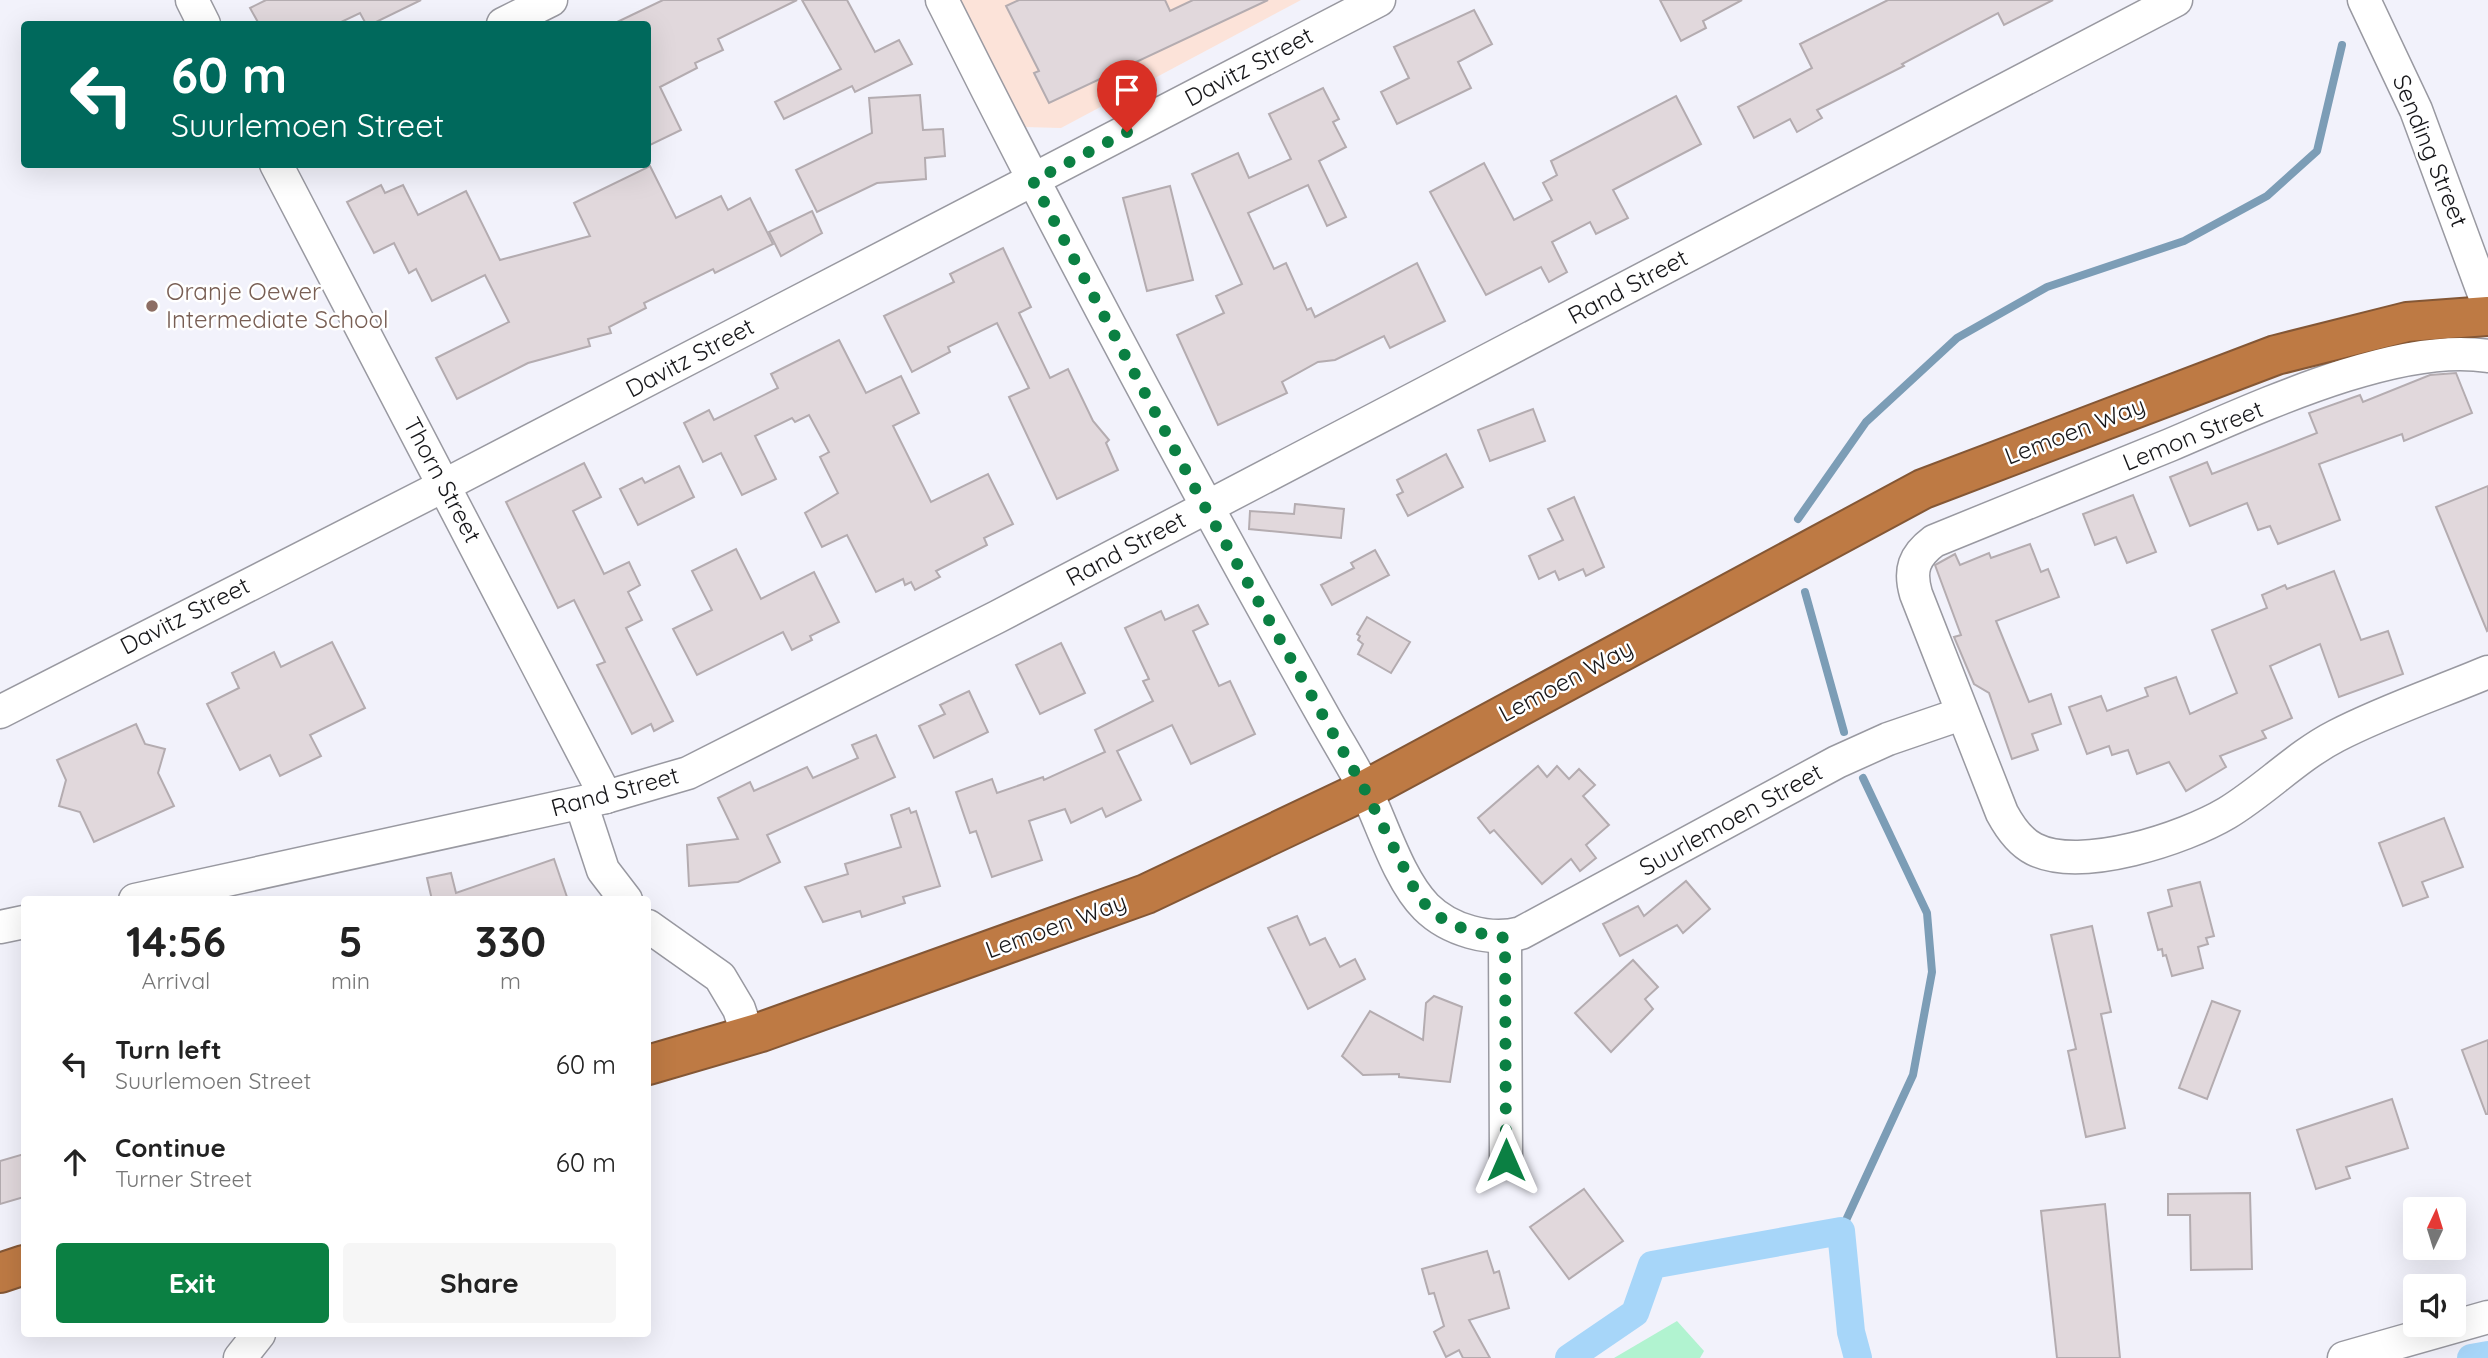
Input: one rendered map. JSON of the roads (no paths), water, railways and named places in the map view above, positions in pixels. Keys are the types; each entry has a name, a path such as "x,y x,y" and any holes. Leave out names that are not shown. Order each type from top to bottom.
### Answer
{"highway":[{"name":"Lemoen Way","path":"651,1064 748,1036 1146,894 1365,790 1923,489 2276,355 2407,322 2488,316"},
{"path":"0,1273 21,1266"}],"street":[{"path":"192,0 202,21"},
{"path":"509,21 551,0"},
{"path":"942,0 1033,181 1205,507 1365,790 1403,870 1424,905 1450,925 1505,938 1506,1160"},
{"name":"Davitz Street","path":"0,712 445,485 1378,0"},
{"name":"Rand Street","path":"153,896 593,800 662,782 706,764 998,617 2176,0"},
{"name":"Sending Street","path":"2364,0 2416,110 2488,305"},
{"name":"Thorn Street","path":"278,168 445,485 593,800 603,870 623,896"},
{"name":"Lemon Street","path":"1962,714 1912,582 1914,563 1919,552 1934,541 2305,391 2391,363 2422,356 2455,352 2488,356"},
{"path":"1962,714 2008,823 2034,849 2079,857 2119,851 2199,827 2248,800 2336,736 2488,671"},
{"name":"Suurlemoen Street","path":"1505,938 1538,925 1837,762 1888,739 1962,714"},
{"path":"0,927 21,923"},
{"path":"651,928 720,977 739,1009 748,1036"},
{"path":"2344,1358 2488,1317"},
{"path":"240,1358 257,1337"}],"waterway":[{"path":"1798,519 1866,422 1957,338 2047,287 2184,241 2267,196 2317,151 2342,45"},
{"path":"1805,592 1844,732"},
{"path":"1841,1231 1913,1075 1932,972 1927,913 1863,778"},
{"path":"1569,1358 1635,1313 1652,1265 1841,1231 1851,1332 1858,1358"},
{"path":"2471,1358 2488,1355"}],"place":[{"name":"Oranje Oewer Intermediate School","path":"152,306"}]}
